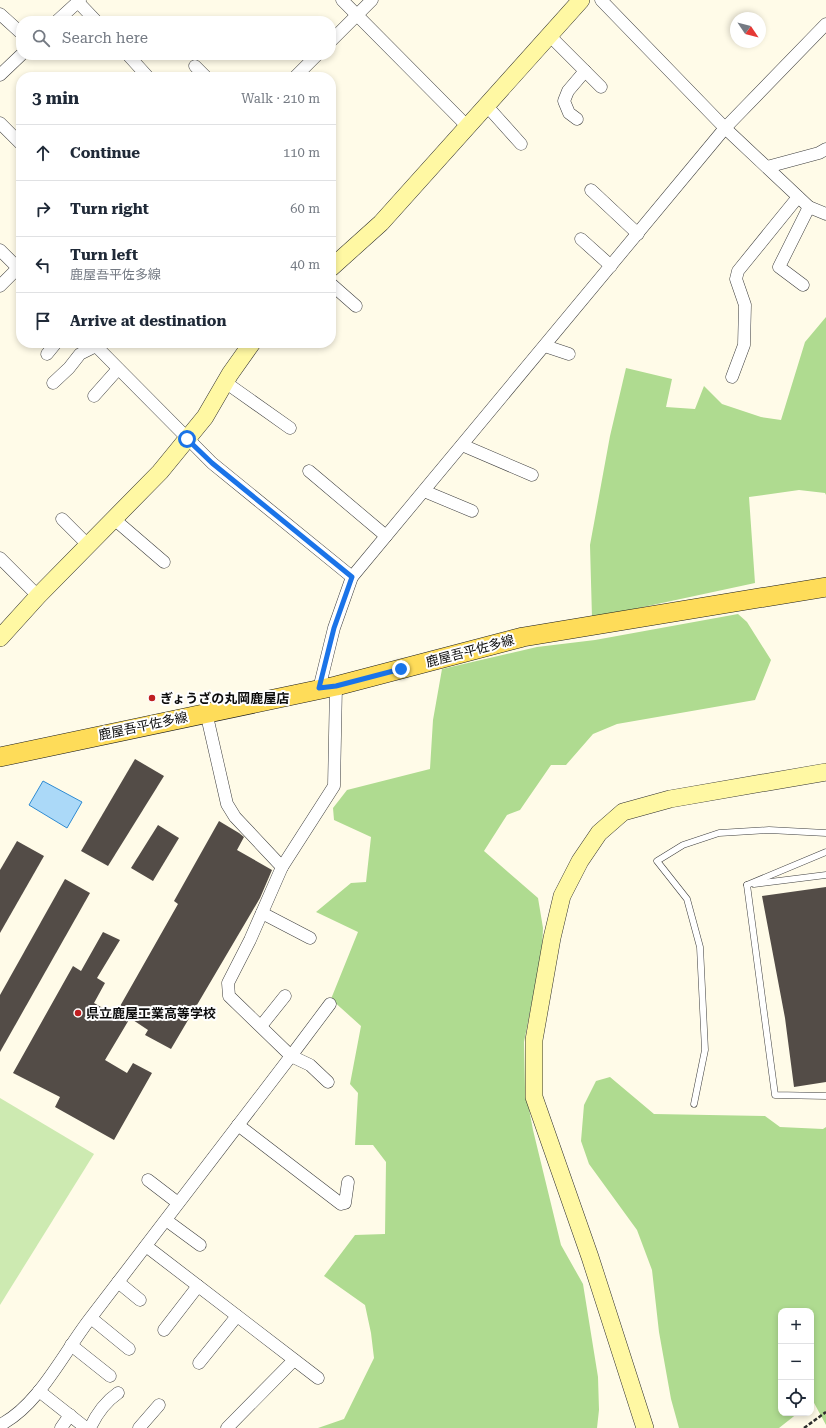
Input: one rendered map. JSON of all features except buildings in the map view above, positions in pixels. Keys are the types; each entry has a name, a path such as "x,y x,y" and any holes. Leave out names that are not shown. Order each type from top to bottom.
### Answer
{"main road":[{"name":"鹿屋吾平佐多線","path":"0,757 328,687 523,637 826,587"}],"street":[{"path":"342,0 467,126"},
{"path":"336,36 372,0"},
{"path":"336,264 381,223 581,0"},
{"path":"601,0 726,128 808,207 824,215"},
{"path":"62,16 79,1 92,16"},
{"path":"0,14 16,28"},
{"path":"328,1082 310,1065 291,1056 229,996 228,984 282,867 334,786 328,687 334,628 352,577 726,128 826,24"},
{"path":"549,35 601,87"},
{"path":"0,75 16,59"},
{"path":"133,60 143,72"},
{"path":"300,72 312,60"},
{"path":"195,66 201,72"},
{"path":"576,119 569,113 564,101 568,91 585,71"},
{"path":"486,105 521,144"},
{"path":"0,123 16,139"},
{"path":"767,167 819,153 826,148"},
{"path":"591,190 638,234"},
{"path":"732,377 744,345 746,305 736,279 738,271 798,197"},
{"path":"803,285 779,267 808,207"},
{"path":"581,239 611,266"},
{"path":"0,250 16,265"},
{"path":"0,286 16,272"},
{"path":"336,288 356,306"},
{"path":"545,346 569,354"},
{"path":"47,354 52,348"},
{"path":"53,383 69,368 80,354 88,348"},
{"path":"98,348 212,463 352,577"},
{"path":"0,638 38,596 160,472 204,417 225,382 249,348"},
{"path":"94,396 118,369"},
{"path":"225,382 290,428"},
{"path":"462,445 532,474"},
{"path":"309,471 386,536"},
{"path":"424,491 472,511"},
{"path":"114,518 164,562"},
{"path":"62,519 88,545"},
{"path":"0,558 38,596"},
{"path":"206,712 228,804 235,817 282,867"},
{"path":"645,1428 590,1257 534,1097 534,1040 552,938 562,896 580,861 599,833 623,812 670,799 826,772"},
{"path":"262,913 310,938"},
{"path":"261,1026 285,996"},
{"path":"0,1425 14,1418 39,1391 118,1282 330,1004"},
{"path":"238,1125 341,1204 345,1203 348,1182"},
{"path":"148,1180 178,1203"},
{"path":"166,1220 200,1245"},
{"path":"146,1246 318,1378"},
{"path":"118,1282 140,1300"},
{"path":"164,1330 198,1286"},
{"path":"199,1363 237,1316"},
{"path":"91,1318 129,1349"},
{"path":"71,1345 110,1376"},
{"path":"227,1428 294,1360"},
{"path":"39,1391 86,1428"},
{"path":"90,1428 98,1413 109,1399 118,1393"},
{"path":"139,1428 160,1405"},
{"path":"61,1428 70,1415"}],"lane":[{"path":"694,1104 706,1050 700,947 687,899 657,862 684,845 719,833 769,830 826,833"},
{"path":"747,885 826,852"},
{"path":"747,885 826,875"},
{"path":"747,885 775,1095 826,1096"}],"path":[{"path":"804,1428 826,1412"}],"green space":[{"path":"826,317 826,495 825,493 799,490 749,497 755,583 592,618 590,545 610,436 626,368 672,379 666,407 695,409 704,386 722,404 761,417 781,420 805,342"},
{"path":"738,614 747,622 771,660 755,700 617,724 593,734 566,765 551,765 520,810 507,815 484,851 538,898 543,928 542,951 524,1042 525,1088 533,1130 561,1245 583,1284 598,1377 599,1410 597,1428 318,1428 344,1419 374,1358 371,1333 365,1305 324,1276 355,1235 385,1234 386,1162 373,1145 355,1145 358,1093 350,1084 361,1026 331,999 358,932 316,912 351,883 366,882 371,837 334,820 333,808 347,790 430,769 433,720 442,669 537,647 595,640"},
{"path":"610,1077 654,1114 765,1116 780,1127 823,1129 826,1127 826,1425 814,1403 814,1308 778,1308 778,1416 794,1416 779,1428 679,1428 671,1399 659,1332 652,1270 637,1230 589,1164 581,1141 584,1105 596,1081"},
{"path":"0,1098 94,1154 0,1305"}],"water":[{"path":"43,781 82,802 67,828 29,805"}],"place":[{"name":"ぎょうざの丸岡鹿屋店","path":"152,698"},
{"name":"県立鹿屋工業高等学校","path":"78,1013"}],"route":[{"path":"187,439 212,463 352,577 334,628 319,688 336,686 401,669"}]}
